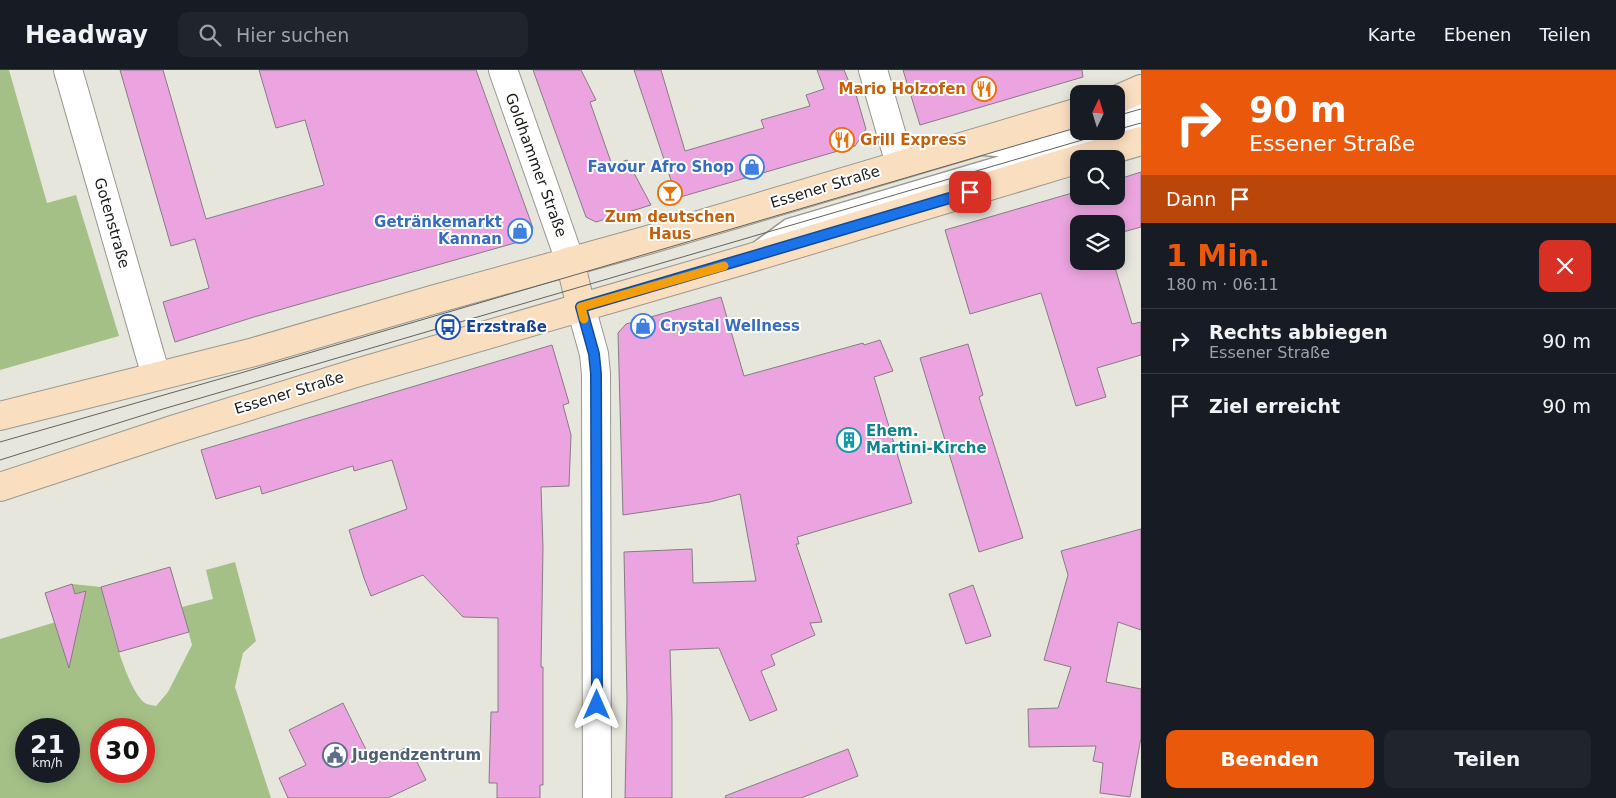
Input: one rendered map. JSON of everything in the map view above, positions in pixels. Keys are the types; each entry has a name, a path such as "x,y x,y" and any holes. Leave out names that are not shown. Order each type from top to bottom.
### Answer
{"main road":[{"path":"1125,96 1141,89"},
{"name":"Essener Straße","path":"0,416 254,352 648,240 1070,115"},
{"name":"Essener Straße","path":"1110,150 1141,141"},
{"name":"Essener Straße","path":"0,487 337,378 744,260 1070,162"},
{"path":"570,261 581,307"}],"street":[{"name":"Gotenstraße","path":"68,70 156,376"},
{"name":"Goldhammer Straße","path":"503,70 570,261"},
{"path":"873,70 900,164"},
{"path":"581,307 594,354 596,374 597,798"}],"lane":[{"path":"1125,113 1141,109"},
{"path":"1125,127 1141,123"},
{"path":"964,146 1006,149 1070,130"},
{"path":"744,260 789,227 1083,140"}],"green space":[{"path":"0,70 9,70 47,203 76,195 119,336 0,370"},
{"path":"235,562 256,641 243,653 235,687 271,798 0,798 0,639 82,614 72,584 101,587 118,649 131,682 145,703 156,706 168,692 192,645 182,607 213,599 206,570"}],"building":[{"path":"120,70 163,70 206,219 324,185 305,120 276,128 259,70 476,70 533,228 529,239 254,317 175,342 163,302 209,288 195,239 171,246"},
{"path":"533,70 581,70 596,100 590,102 612,165 627,160 651,205 596,222 586,217"},
{"path":"634,70 661,70 685,151 764,128 761,120 810,106 806,95 824,89 817,70 844,70 849,82 852,81 866,129 855,146 677,198"},
{"path":"903,70 1082,70 1083,77 920,125"},
{"path":"1141,172 1141,227 1125,231 1125,215 1070,215 1070,270 1116,270 1132,324 1141,322 1141,355 1097,368 1106,397 1076,406 1041,293 970,314 945,230 1070,194 1070,205 1125,205 1125,177"},
{"path":"721,297 744,376 880,340 893,371 874,377 912,503 797,537 799,544 796,544 822,622 810,623 815,635 771,655 775,665 761,671 777,710 750,721 719,648 670,650 672,798 625,798 627,699 624,552 692,549 693,583 756,581 740,494 710,502 623,515 618,333 626,324"},
{"path":"968,344 983,395 979,397 1023,538 979,552 920,358"},
{"path":"552,345 569,403 563,405 571,435 569,486 541,487 543,548 541,667 543,667 543,785 540,785 540,798 497,798 497,783 489,783 491,712 498,712 498,618 463,617 423,575 371,596 349,530 407,509 392,460 354,471 353,466 262,494 260,486 216,499 201,450"},
{"path":"1141,529 1141,630 1118,622 1106,682 1141,689 1141,738 1130,797 1100,793 1103,763 1093,761 1096,746 1029,747 1028,709 1058,708 1071,667 1044,660 1068,575 1061,551"},
{"path":"170,567 189,632 119,652 101,587"},
{"path":"72,584 75,594 86,591 69,668 45,593"},
{"path":"973,585 991,636 966,644 949,594"},
{"name":"Jugendzentrum","path":"343,703 373,764 409,746 426,780 388,798 288,798 279,778 306,765 289,730"},
{"path":"848,749 858,776 801,798 726,798 725,796"}],"tram line":[{"path":"1125,113 1141,109"},
{"path":"1125,127 1141,123"},
{"path":"0,442 1070,130"},
{"path":"0,460 163,409 1082,140"}],"slow traffic":[{"path":"584,319 581,307 724,266"}],"place":[{"name":"Mario Holzofen","path":"984,89"},
{"name":"Grill Express","path":"842,140"},
{"name":"Favour Afro Shop","path":"752,167"},
{"name":"Zum deutschen Haus","path":"670,193"},
{"name":"Getränkemarkt Kannan","path":"520,231"},
{"name":"Crystal Wellness","path":"643,326"},
{"name":"Erzstraße","path":"448,327"},
{"name":"Ehem. Martini-Kirche","path":"849,440"},
{"name":"Jugendzentrum","path":"335,755"}],"route":[{"path":"597,705 596,374 594,354 581,307 970,192"}]}
